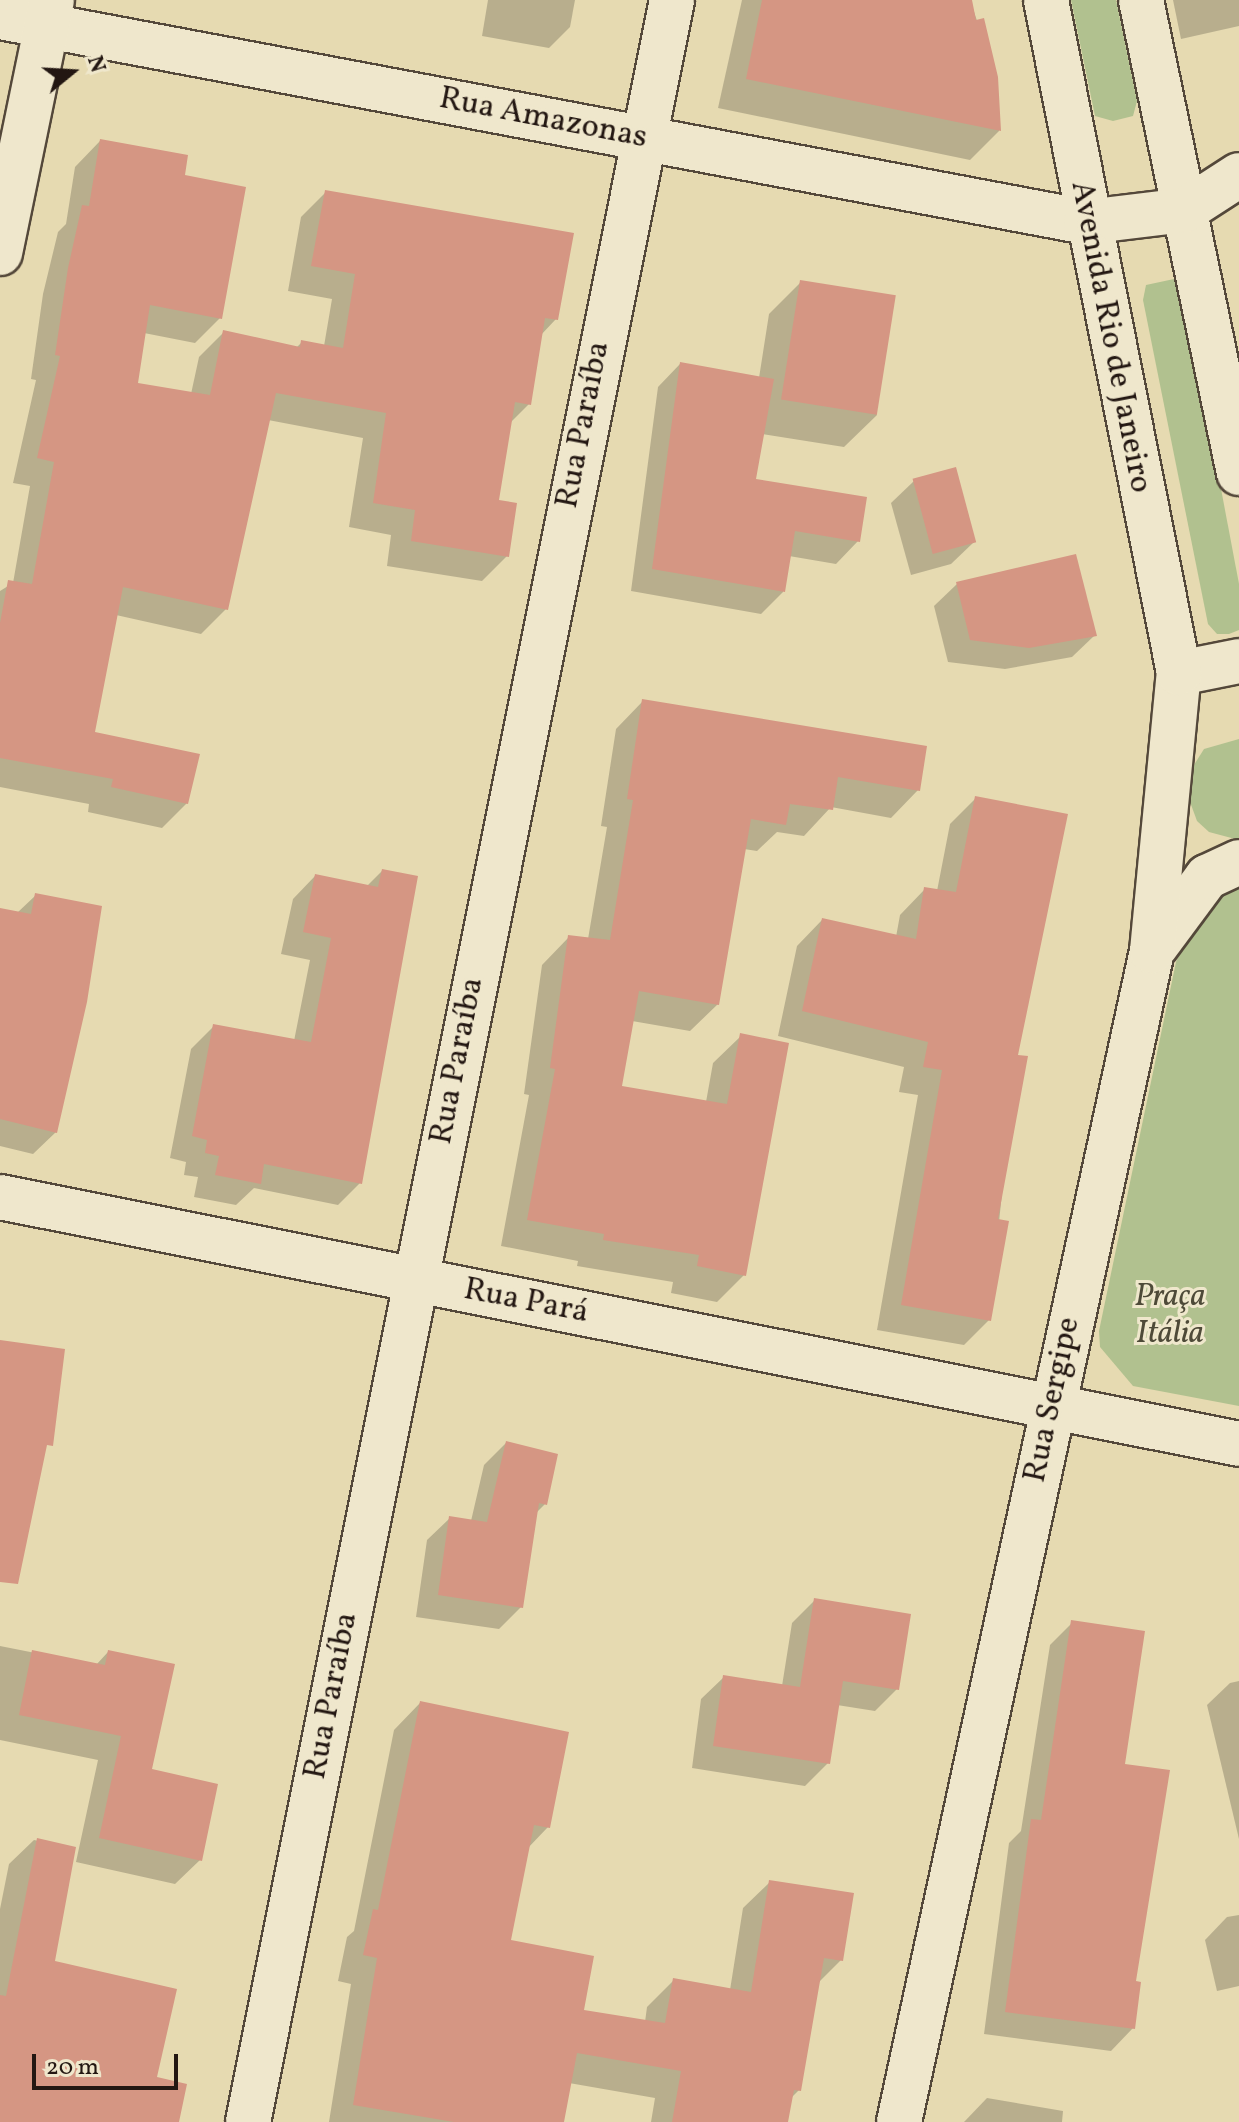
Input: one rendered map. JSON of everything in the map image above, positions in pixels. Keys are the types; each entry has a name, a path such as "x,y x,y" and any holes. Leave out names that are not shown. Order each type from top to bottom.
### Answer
{"street":[{"name":"Rua Paraíba","path":"248,2122 641,137 672,0"},
{"name":"Avenida Rio de Janeiro","path":"1046,0 1086,222 1179,673"},
{"path":"1141,0 1239,473"},
{"name":"Rua Amazonas","path":"0,17 50,13 641,137 1086,222 1185,210"},
{"path":"0,253 50,13"},
{"path":"1185,210 1239,175"},
{"path":"1179,673 1239,661"},
{"name":"Rua Sergipe","path":"899,2122 1051,1406 1152,951 1179,673"},
{"path":"1152,951 1177,911 1207,877 1239,862"},
{"name":"Rua Pará","path":"0,1197 1239,1444"}],"green space":[{"path":"1071,0 1116,0 1137,101 1133,116 1113,121 1095,116"},
{"path":"1174,279 1184,293 1239,584 1239,630 1229,634 1217,634 1208,624 1143,300 1146,285"},
{"path":"1239,739 1239,840 1209,832 1197,821 1186,791 1187,776 1204,749"},
{"name":"Praça Itália","path":"1239,882 1239,1406 1133,1386 1100,1347 1099,1331 1176,962 1184,941 1210,904"}],"building":[{"path":"762,0 972,0 976,20 984,18 998,77 1001,131 746,79"},
{"path":"100,139 188,155 185,175 246,187 222,319 150,305 138,383 210,395 223,330 300,347 301,340 343,348 355,274 311,266 325,190 574,233 558,320 545,318 531,405 515,402 499,500 517,503 509,557 411,541 415,510 373,503 386,413 276,393 228,610 123,587 95,732 200,754 188,804 111,787 113,779 0,758 0,623 8,580 32,584 54,462 37,458 60,356 55,355 68,268 82,205 89,206"},
{"path":"800,280 896,295 877,415 781,400"},
{"path":"680,362 774,379 756,479 867,497 860,542 795,531 785,592 652,569"},
{"path":"956,467 976,542 933,554 913,479"},
{"path":"1076,554 1097,636 1029,648 970,640 956,582"},
{"path":"642,699 927,746 920,791 838,777 833,810 790,804 786,825 751,819 719,1005 639,991 622,1086 727,1104 740,1033 789,1043 746,1276 697,1266 699,1255 603,1240 604,1234 527,1220 555,1069 550,1068 568,935 610,940 633,800 627,799"},
{"path":"975,796 1068,814 1018,1055 1028,1056 998,1219 1009,1221 991,1321 901,1305 942,1070 923,1067 928,1042 802,1011 822,918 916,939 924,887 956,892"},
{"path":"382,869 418,876 362,1184 264,1164 261,1184 215,1175 219,1156 205,1153 207,1140 192,1136 213,1024 311,1042 331,938 303,932 315,874 378,887"},
{"path":"35,893 102,906 87,1002 57,1133 0,1119 0,908 31,914"},
{"path":"0,1340 65,1349 53,1446 47,1445 18,1584 0,1582"},
{"path":"506,1441 558,1454 547,1505 539,1503 523,1608 438,1595 449,1516 487,1522"},
{"path":"814,1598 911,1614 899,1690 843,1681 830,1764 713,1746 723,1675 800,1687"},
{"path":"1071,1620 1145,1631 1125,1764 1170,1770 1136,1981 1141,1982 1135,2029 1005,2012 1031,1819 1041,1820"},
{"path":"32,1650 105,1665 108,1650 175,1664 152,1769 218,1784 202,1861 99,1838 121,1736 19,1715"},
{"path":"420,1701 569,1732 550,1828 534,1825 511,1940 594,1956 584,2010 665,2023 673,1978 751,1992 769,1880 854,1893 843,1961 824,1958 801,2091 794,2090 788,2122 672,2122 681,2071 577,2053 564,2122 454,2122 353,2105 377,1958 363,1955 373,1909 378,1910"},
{"path":"37,1838 76,1847 55,1961 177,1989 157,2077 187,2084 179,2122 0,2122 0,1995 6,1996"}]}
